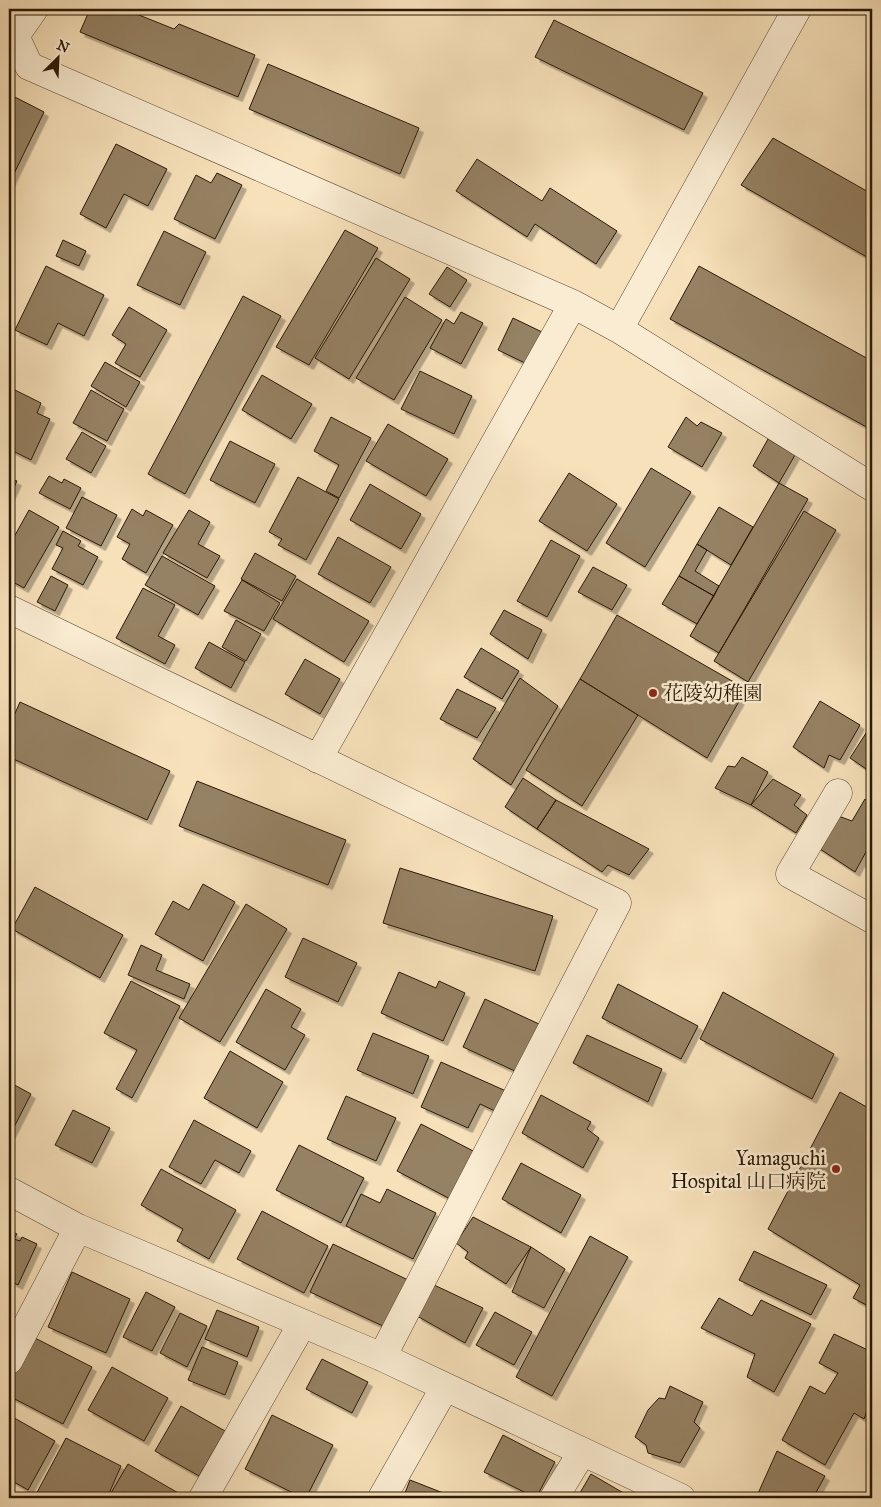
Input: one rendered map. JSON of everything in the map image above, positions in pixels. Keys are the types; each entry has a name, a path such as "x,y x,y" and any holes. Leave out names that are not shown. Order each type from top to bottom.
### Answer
{"street":[{"path":"34,9 12,35 29,66 573,304 619,328 872,487"},
{"path":"619,328 797,9"},
{"path":"318,759 573,304"},
{"path":"9,609 617,903 382,1358"},
{"path":"838,793 790,874 872,919"},
{"path":"9,1191 78,1228 382,1358 681,1498"},
{"path":"9,1360 78,1228"},
{"path":"203,1498 302,1324"},
{"path":"382,1498 445,1387"},
{"path":"554,1498 582,1452"}],"building":[{"path":"90,9 124,9 174,29 179,24 255,55 238,97 80,32"},
{"path":"554,20 703,93 684,130 535,57"},
{"path":"268,64 419,128 400,174 249,109"},
{"path":"9,94 44,112 9,184"},
{"path":"773,138 872,194 872,260 741,185"},
{"path":"116,144 167,169 148,206 124,194 106,228 80,214"},
{"path":"477,159 542,201 550,188 617,231 596,264 535,224 527,237 456,191"},
{"path":"217,173 242,185 215,239 174,219 196,175 211,183"},
{"path":"345,230 378,248 309,365 276,347"},
{"path":"164,231 206,252 180,305 137,285"},
{"path":"63,240 86,251 79,266 56,256"},
{"path":"376,258 410,279 349,379 315,358"},
{"path":"46,266 104,295 84,336 58,323 47,345 15,330"},
{"path":"699,266 872,361 872,430 670,319"},
{"path":"447,267 467,280 450,307 429,294"},
{"path":"243,296 281,316 185,494 148,474"},
{"path":"405,297 442,320 394,400 356,378"},
{"path":"129,307 167,330 140,377 115,363 126,344 112,335"},
{"path":"461,312 483,323 461,364 430,348 446,319 454,324"},
{"path":"513,318 542,332 527,364 498,350"},
{"path":"105,362 140,382 126,407 91,386"},
{"path":"420,371 472,396 454,434 401,409"},
{"path":"262,375 312,404 291,439 242,410"},
{"path":"9,387 41,403 37,413 50,419 31,460 9,449"},
{"path":"91,390 124,409 107,441 73,423"},
{"path":"331,417 371,438 339,498 326,491 339,465 314,451"},
{"path":"686,417 697,426 701,422 722,433 702,467 668,447"},
{"path":"388,424 448,459 426,496 366,461"},
{"path":"82,432 106,446 91,473 66,459"},
{"path":"768,439 795,455 779,483 753,466"},
{"path":"230,441 275,464 255,503 210,480"},
{"path":"651,468 691,492 645,567 606,543"},
{"path":"569,473 617,504 587,551 539,521"},
{"path":"49,476 62,483 64,479 81,488 70,509 39,493"},
{"path":"298,477 339,499 306,560 278,545 282,539 269,532"},
{"path":"9,478 17,481 9,498"},
{"path":"779,483 808,499 719,653 690,636"},
{"path":"370,484 421,514 401,549 350,520"},
{"path":"82,497 117,515 101,546 66,528"},
{"path":"719,507 753,527 731,565 697,544"},
{"path":"132,509 143,516 146,510 173,525 146,573 122,559 130,544 117,537"},
{"path":"29,510 59,527 24,588 9,580 9,546"},
{"path":"189,510 210,522 198,544 220,556 207,578 163,553"},
{"path":"804,511 836,530 748,682 714,661"},
{"path":"63,531 81,541 78,546 98,557 83,585 52,569 63,548 56,545"},
{"path":"338,537 391,567 370,603 318,574"},
{"path":"551,540 580,556 547,617 517,601"},
{"path":"697,544 707,550 695,571 719,586 714,596 679,576"},
{"path":"255,553 296,576 282,601 241,579"},
{"path":"162,556 215,586 198,615 145,585"},
{"path":"593,567 627,585 612,610 578,592"},
{"path":"51,576 68,585 55,611 37,602"},
{"path":"679,576 714,596 697,624 662,604"},
{"path":"297,579 369,621 344,662 273,619"},
{"path":"242,580 280,603 264,631 224,611"},
{"path":"143,588 175,605 158,636 175,645 165,664 116,638"},
{"path":"504,610 542,630 528,659 490,634"},
{"name":"花陵幼稚園","path":"617,615 746,689 707,758 580,679"},
{"path":"236,620 261,634 246,661 222,647"},
{"path":"209,642 245,662 231,688 195,668"},
{"path":"481,648 519,671 502,699 464,677"},
{"path":"305,659 340,679 320,714 285,694"},
{"path":"520,678 558,706 511,785 473,759"},
{"path":"580,679 638,715 582,806 526,770"},
{"path":"457,689 496,708 477,738 440,719"},
{"path":"820,701 860,725 840,760 829,755 824,768 793,747"},
{"path":"20,702 170,771 147,820 9,757 9,727"},
{"path":"868,730 872,733 872,773 850,758"},
{"path":"742,757 768,772 751,805 715,788 728,766 735,767"},
{"path":"523,778 556,800 537,829 505,807"},
{"path":"773,779 801,795 794,805 807,815 796,833 751,805"},
{"path":"197,781 346,840 328,885 179,826"},
{"path":"865,799 872,804 872,841 855,872 814,845 833,814 852,821"},
{"path":"556,800 649,849 629,875 608,865 602,872 537,829"},
{"path":"400,868 553,916 535,971 383,923"},
{"path":"203,884 235,902 203,961 155,934 173,901 189,910"},
{"path":"35,887 123,935 100,978 12,929"},
{"path":"246,904 287,929 220,1042 179,1018"},
{"path":"303,938 357,963 338,1002 285,977"},
{"path":"141,945 162,955 156,970 190,984 184,999 128,975"},
{"path":"399,972 436,988 439,981 465,993 443,1041 381,1013"},
{"path":"131,981 180,1006 132,1098 116,1089 137,1050 104,1033"},
{"path":"618,984 698,1026 681,1059 602,1018"},
{"path":"266,989 301,1009 291,1027 305,1035 285,1070 236,1042"},
{"path":"723,992 834,1054 812,1099 700,1039"},
{"path":"485,999 539,1024 517,1072 463,1047"},
{"path":"373,1033 429,1056 413,1094 357,1070"},
{"path":"587,1035 662,1069 648,1102 573,1063"},
{"path":"230,1051 283,1082 257,1128 204,1098"},
{"path":"441,1062 506,1091 497,1112 480,1104 468,1128 421,1107"},
{"path":"9,1082 31,1094 10,1135 9,1135"},
{"name":"Yamaguchi Hospital 山口病院","path":"840,1092 872,1110 872,1308 853,1298 860,1285 768,1229"},
{"path":"541,1095 591,1122 587,1129 599,1138 583,1168 522,1133"},
{"path":"346,1096 396,1118 376,1161 327,1139"},
{"path":"73,1110 110,1128 92,1163 55,1145"},
{"path":"194,1120 251,1151 239,1173 215,1160 201,1184 169,1167"},
{"path":"421,1124 479,1154 454,1201 397,1171"},
{"path":"299,1145 364,1178 341,1223 276,1190"},
{"path":"521,1163 581,1195 561,1233 502,1199"},
{"path":"161,1169 236,1210 209,1259 177,1241 183,1229 141,1205"},
{"path":"387,1189 436,1213 413,1259 346,1226 361,1194 380,1203"},
{"path":"262,1211 328,1246 304,1293 237,1259"},
{"path":"473,1217 531,1247 506,1284 465,1258 468,1252 456,1243"},
{"path":"9,1230 17,1234 14,1239 20,1241 22,1237 37,1244 18,1285 9,1280"},
{"path":"590,1236 628,1257 552,1396 516,1377"},
{"path":"333,1244 408,1280 385,1327 310,1292"},
{"path":"531,1247 565,1269 544,1308 512,1292"},
{"path":"754,1251 827,1285 811,1315 739,1280"},
{"path":"72,1272 130,1299 106,1353 48,1327"},
{"path":"432,1284 483,1308 465,1343 417,1316"},
{"path":"146,1292 175,1307 152,1351 123,1337"},
{"path":"719,1298 752,1316 761,1300 811,1324 774,1392 747,1377 755,1354 701,1328"},
{"path":"217,1310 259,1327 247,1357 205,1339"},
{"path":"495,1312 532,1332 514,1365 476,1345"},
{"path":"180,1313 207,1326 187,1367 160,1353"},
{"path":"834,1334 872,1352 872,1376 867,1386 872,1388 872,1398 864,1419 854,1413 825,1465 782,1440 810,1386 825,1394 838,1373 819,1363"},
{"path":"33,1337 92,1367 63,1424 9,1396 9,1384"},
{"path":"202,1347 238,1362 225,1395 188,1380"},
{"path":"322,1359 368,1382 352,1413 306,1389"},
{"path":"112,1367 168,1398 144,1441 88,1410"},
{"path":"670,1386 703,1402 694,1422 700,1428 680,1463 648,1453 646,1445 635,1437 648,1410 659,1398 665,1399"},
{"path":"181,1406 225,1431 199,1476 155,1451"},
{"path":"9,1415 55,1441 28,1490 9,1479"},
{"path":"272,1415 333,1445 306,1498 245,1469"},
{"path":"503,1435 555,1462 536,1498 484,1472"},
{"path":"66,1438 121,1466 107,1498 75,1498 70,1496 69,1498 34,1498"},
{"path":"777,1451 825,1476 813,1498 756,1498"},
{"path":"128,1464 187,1498 108,1498"},
{"path":"591,1474 632,1498 577,1498"},
{"path":"410,1480 456,1498 403,1498"}],"place":[{"name":"花陵幼稚園","path":"653,693"},
{"name":"Yamaguchi Hospital 山口病院","path":"836,1169"}]}
